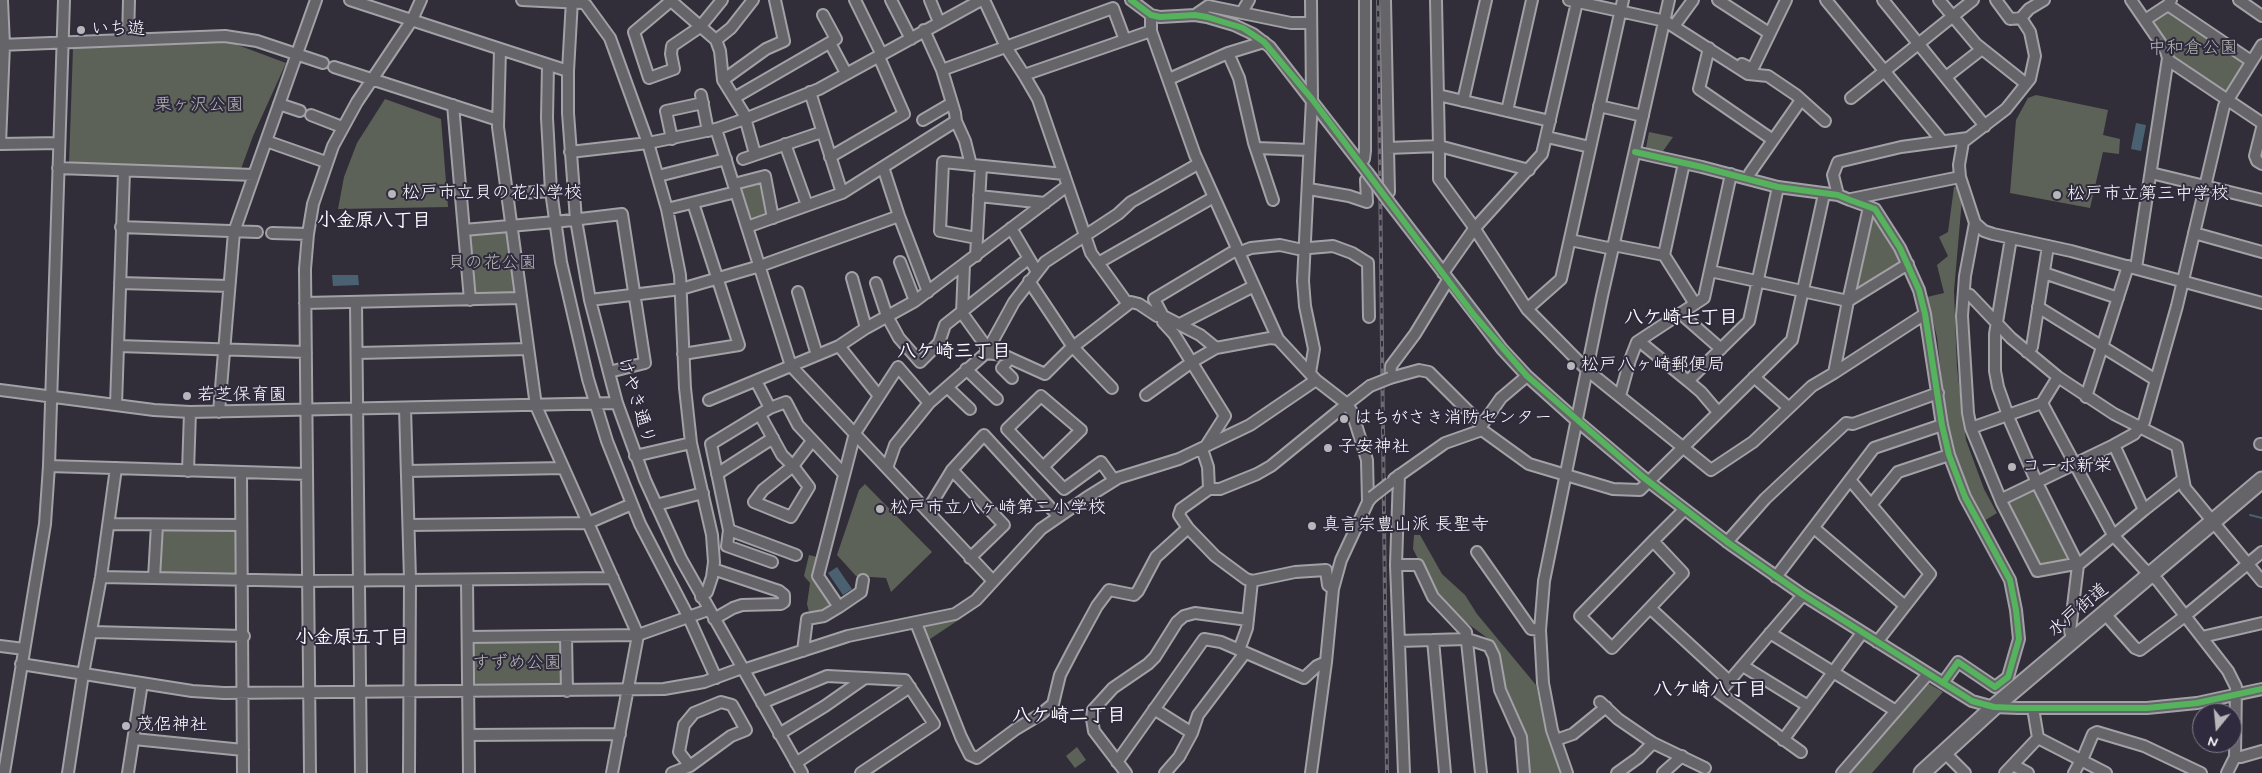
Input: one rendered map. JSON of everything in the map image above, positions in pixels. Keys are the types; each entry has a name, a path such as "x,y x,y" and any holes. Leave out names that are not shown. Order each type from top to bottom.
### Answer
{"highway":[{"name":"水戸街道","path":"1922,773 1994,707 2262,480"}],"street":[{"path":"2,0 0,144 59,143"},
{"path":"4,773 45,524 49,466 64,0"},
{"path":"128,39 129,0"},
{"path":"219,412 234,232 316,0"},
{"path":"350,0 568,71"},
{"path":"310,773 305,303 308,234 313,204 326,162 342,127 412,20 421,0"},
{"path":"522,0 584,3 610,38 658,176 667,209 680,275 683,354 691,443 712,535 713,569 708,590 702,597"},
{"path":"722,0 700,27 672,46 671,54 674,69 649,78 634,32 671,0 700,27 716,40 720,51 723,80 745,119 755,154"},
{"path":"716,40 731,28 753,0"},
{"path":"723,80 766,49 784,41 775,0"},
{"path":"830,157 904,114 855,0"},
{"path":"891,0 911,39"},
{"path":"930,0 939,22"},
{"path":"570,152 648,143 712,130 745,119 810,92 982,0 1006,47 1038,100 1091,253 1127,303"},
{"path":"1131,0 1151,14 1166,17 1195,15 1234,25 1254,34 1264,42 1312,99 1445,276 1502,349 1526,376 1648,481 1727,542 1803,595 1972,701 1994,707 2165,707 2197,703 2262,689"},
{"path":"1242,12 1249,0"},
{"path":"1310,0 1312,99 1304,289 1314,349 1313,377"},
{"path":"1360,163 1364,159 1365,151 1365,0"},
{"path":"1385,0 1389,192 1387,198"},
{"path":"1436,0 1439,179 1527,308 1587,370 1711,470 1753,442 1812,386 1925,314"},
{"path":"1463,101 1486,0"},
{"path":"1507,111 1532,0"},
{"path":"1527,308 1561,279 1623,0"},
{"path":"1567,773 1548,712 1545,657 1540,630 1544,581 1564,476 1643,116 1672,23 1669,0"},
{"path":"1672,23 1693,0"},
{"path":"1718,0 1769,33"},
{"path":"1390,378 1391,366 1415,334 1445,276 1474,229 1542,154 1547,137 1573,1 1672,23 1750,68 1754,68 1786,0"},
{"path":"1826,0 1942,141"},
{"path":"1883,0 1985,126"},
{"path":"1940,0 1982,49 2025,83"},
{"path":"1851,98 1973,0"},
{"path":"1996,0 2010,19 2020,18 2044,0"},
{"path":"2086,397 2118,298 2132,267 2151,173 2168,60 2166,51 2131,0"},
{"path":"2239,0 2262,16"},
{"name":"けやき通り","path":"572,2 568,71 570,152 576,220 590,300 617,403 635,456 656,504 702,597 802,773"},
{"path":"2145,20 2169,2 2251,61"},
{"path":"1195,15 1209,3 1290,23 1311,23"},
{"path":"942,70 1113,8 1125,40"},
{"path":"1151,14 1151,31 1198,164 1278,339 1313,377 1347,404 1352,412 1367,460 1370,499"},
{"path":"734,98 836,39 823,15"},
{"path":"2020,18 2030,32 2035,56 2030,78 2006,109 1963,142 1961,150 1960,177 1975,223 1984,231 2132,267 2262,303"},
{"path":"1672,23 1748,74 1768,76 1801,100 1825,121"},
{"path":"924,30 942,70 956,121 976,165 979,196 976,256"},
{"path":"1024,75 1151,31"},
{"path":"2,45 128,39 235,37 257,41 323,63"},
{"path":"1169,79 1228,53 1264,42"},
{"path":"830,43 846,73"},
{"path":"2002,500 2114,445 2134,434 2144,422 2182,281 2227,99 2262,45"},
{"path":"1709,48 1699,89 1773,140"},
{"path":"500,49 498,120 536,406 638,636 612,773"},
{"path":"1946,77 1982,49"},
{"path":"1228,53 1239,78 1254,143 1273,200"},
{"path":"2168,60 2262,123"},
{"path":"548,65 547,118 551,191 569,301 595,404 632,504 716,678"},
{"path":"334,67 498,120"},
{"path":"810,92 842,193"},
{"path":"1438,95 1550,121"},
{"path":"672,138 666,111 702,99 712,130 726,160 791,366 993,581"},
{"path":"1748,178 1801,100"},
{"path":"922,120 952,103"},
{"path":"279,104 300,112"},
{"path":"453,106 470,300"},
{"path":"1599,106 1643,116"},
{"path":"310,115 342,127"},
{"path":"747,227 842,193 956,121"},
{"path":"2262,128 2256,156 2257,161 2262,164"},
{"path":"743,159 822,132"},
{"path":"1547,137 1590,147"},
{"path":"1838,195 1834,174 1838,162 1901,146 1968,138"},
{"path":"266,141 326,162"},
{"path":"785,144 807,205"},
{"path":"1388,148 1438,146 1529,170"},
{"path":"1257,148 1309,150"},
{"path":"1635,152 1778,186 1838,195 1876,209 1908,264 1919,290 1925,314 1942,425 1949,455 1964,497 2010,580 2016,610 2018,639 2008,677 1995,687 1958,662 1943,683"},
{"path":"658,176 726,160"},
{"path":"976,238 940,231 943,162 1064,174"},
{"path":"1684,163 1664,255 1696,304"},
{"path":"887,468 896,445 929,403 948,388 987,351 1014,302 1045,262 1118,214 1131,202 1198,164"},
{"path":"884,167 899,216 928,292"},
{"path":"58,168 254,175"},
{"path":"116,405 124,171"},
{"path":"2151,173 2262,200"},
{"path":"1620,396 1630,360 1639,341 1704,298 1731,174"},
{"path":"1308,189 1349,196 1367,202 1366,180 1369,175"},
{"path":"667,209 694,203 765,176 773,218"},
{"path":"1850,200 1960,177"},
{"path":"709,400 839,346 866,328 915,301 1067,186"},
{"path":"1688,381 1749,321 1778,186"},
{"path":"507,194 551,191"},
{"path":"1333,589 1328,585 1326,570 1295,572 1252,581 1246,579 1215,556 1188,528 1179,514 1181,509 1209,489 1220,489 1257,474 1271,466 1370,386 1390,378 1425,370 1482,427 1530,464 1564,476 1624,491 1640,490 1792,340 1824,194"},
{"path":"979,196 1045,203"},
{"path":"1098,263 1214,197"},
{"path":"683,354 739,345 694,203"},
{"path":"1834,373 1869,207"},
{"path":"464,230 622,214 645,363 609,372"},
{"path":"590,300 681,289 760,266 899,216"},
{"path":"1975,223 1972,232 1964,293 1962,332 1968,413 1971,428 2002,500 2037,571 2076,564 2182,480"},
{"path":"121,227 257,232"},
{"path":"1012,228 1037,272"},
{"path":"272,233 308,234"},
{"path":"2194,233 2262,252"},
{"path":"2011,238 1997,324 1995,371 1998,387 2008,415 2037,483 2076,564 2070,631 2073,641"},
{"path":"1570,240 1664,255"},
{"path":"1209,489 1208,467 1204,448 1225,416 1174,334 1163,322 1163,316 1154,299 1237,251 1280,245 1305,248 1333,246 1352,253 1368,263 1369,317"},
{"path":"2027,352 2032,347 2048,246"},
{"path":"876,283 887,316 899,338 920,362 939,343 945,325 1028,258"},
{"path":"900,262 915,301"},
{"path":"1710,271 1848,301 1908,264"},
{"path":"964,265 962,313 987,351 1010,358 1045,374 1073,347 1127,303 1139,304 1157,316 1163,316 1180,324 1200,335 1216,348"},
{"path":"2044,274 2118,298"},
{"path":"852,278 866,328"},
{"path":"1029,281 1073,347 1112,388"},
{"path":"120,283 229,286"},
{"path":"1180,324 1254,286"},
{"path":"798,292 817,355"},
{"path":"1964,293 1970,295 2027,352 2058,377 2086,397 2140,428 2177,446 2185,488 2212,523 2262,581"},
{"path":"305,303 521,298"},
{"path":"356,303 361,773"},
{"path":"2038,307 2156,380"},
{"path":"1681,314 1721,349"},
{"path":"1146,395 1192,362 1216,348 1261,338 1278,339"},
{"path":"1639,341 1701,392 1718,412"},
{"path":"118,346 306,352"},
{"path":"839,346 879,396"},
{"path":"358,353 528,349"},
{"path":"1010,358 1002,368 1012,378"},
{"path":"839,607 818,576 855,433 898,367 929,403"},
{"path":"966,369 997,399"},
{"path":"1311,773 1326,662 1333,589 1341,560 1370,499 1399,475 1445,443 1482,427 1501,398 1526,376"},
{"path":"21,664 207,693 664,689 716,678 848,636 955,614 976,600 1034,536 1058,516 1114,480 1179,459 1250,425 1313,377"},
{"path":"1754,377 1788,407"},
{"path":"1971,428 2042,403 2058,377"},
{"path":"756,381 770,408"},
{"path":"948,388 970,409"},
{"path":"0,390 116,405 190,412 617,403"},
{"path":"1727,542 1765,499 1846,422 1853,424 1938,393"},
{"path":"1043,467 1081,430 1041,396 1007,429 1043,467 1064,489 1101,462 1114,480"},
{"path":"772,562 727,546 729,530 710,444 760,416 770,408 786,402 798,425 844,474"},
{"path":"2042,403 2113,535 2143,568 2151,574 2228,671 2236,687 2237,694 2235,757 2227,773"},
{"path":"406,408 410,579 409,773"},
{"path":"188,471 190,412"},
{"path":"760,416 782,455 794,466 809,487 792,517 754,502 763,490 794,466 812,441"},
{"path":"1776,577 1874,448 1942,425"},
{"path":"927,511 952,470 984,435 1058,516"},
{"path":"698,471 716,471 773,438"},
{"path":"635,456 691,443"},
{"path":"2114,445 2144,510"},
{"path":"1871,505 1898,472 1949,455"},
{"path":"49,466 307,474"},
{"path":"68,773 83,674 101,577 116,468"},
{"path":"407,471 563,468"},
{"path":"952,470 1004,525 970,558"},
{"path":"241,473 240,525 244,636 243,773"},
{"path":"1399,475 1396,565 1404,773"},
{"path":"1850,480 1930,574 1877,642"},
{"path":"656,504 703,494"},
{"path":"409,525 588,523 632,504"},
{"path":"1653,541 1683,573 1612,648 1580,616 1653,541 1684,510"},
{"path":"109,524 240,525"},
{"path":"154,578 156,525"},
{"path":"916,623 961,737 970,755 976,758 1053,704 1060,675 1097,606 1109,590 1134,594 1138,591 1156,557 1188,528"},
{"path":"1814,528 1904,606"},
{"path":"729,530 796,555"},
{"path":"1477,552 1531,629 1540,630"},
{"path":"2105,614 2135,648 2140,650 2185,616 2262,552"},
{"path":"1396,565 1418,565 1433,597 1466,632 1481,773"},
{"path":"468,638 638,636 688,618 742,605 781,604 784,602 784,595 780,591 713,569"},
{"path":"101,577 307,582 410,579 613,578"},
{"path":"467,580 469,773"},
{"path":"803,651 807,619 824,616 861,592 863,580"},
{"path":"1165,773 1179,757 1192,733 1198,715 1242,651 1248,620 1252,581"},
{"path":"1801,752 1719,693 1803,595"},
{"path":"1650,608 1729,681"},
{"path":"1126,773 1094,731 1093,710 1113,688 1155,657 1176,622 1184,616 1195,613 1248,620"},
{"path":"2202,637 2262,623"},
{"path":"92,632 244,636"},
{"path":"1770,633 1896,711"},
{"path":"1783,740 1862,633"},
{"path":"566,637 567,691"},
{"path":"1117,762 1204,639 1221,642 1304,678 1317,666 1326,662"},
{"path":"1399,641 1467,639 1489,646 1494,656 1500,690 1521,737 1524,773"},
{"path":"1433,640 1445,773"},
{"path":"0,646 24,649"},
{"path":"1742,666 1808,706"},
{"path":"1842,773 1928,674"},
{"path":"762,703 827,676 905,680 934,724 861,773"},
{"path":"779,734 825,706 865,678"},
{"path":"128,773 142,684"},
{"path":"796,763 910,687"},
{"path":"672,773 690,766 731,736 746,730 732,705 721,702 694,713 684,725 679,752 690,766"},
{"path":"1556,740 1573,734 1603,704 1652,743 1705,768"},
{"path":"2033,708 2038,738"},
{"path":"1154,709 1192,733"},
{"path":"2074,773 2093,734 2097,732 2144,746 2201,773"},
{"path":"468,735 620,734"},
{"path":"2038,738 2106,773"},
{"path":"2005,773 2038,738"},
{"path":"134,739 243,750"},
{"path":"1619,773 1638,758 1652,743"},
{"path":"2235,757 2262,751"},
{"path":"1945,752 1964,773"},
{"path":"1663,773 1682,756"},
{"path":"2013,765 2028,773"}],"green space":[{"name":"中和倉公園","path":"2166,10 2246,63 2225,94 2174,61 2151,20"},
{"name":"栗ヶ沢公園","path":"227,41 286,63 253,136 241,169 69,165 73,48"},
{"path":"2036,95 2108,110 2103,135 2120,139 2119,154 2103,152 2090,208 2010,193 2016,120 2028,98"},
{"path":"385,99 441,119 448,207 338,209 344,177 357,143"},
{"path":"1649,132 1673,137 1661,154 1646,148"},
{"path":"761,181 768,215 749,220 738,188"},
{"path":"1959,186 1962,199 1954,291 1957,368 1966,440 1984,489 1997,513 1984,521 1964,485 1947,430 1937,337 1927,297 1944,293 1937,265 1948,256 1939,237 1948,232 1954,187"},
{"path":"1870,213 1874,213 1894,244 1903,263 1857,290 1853,290"},
{"name":"貝の花公園","path":"507,229 518,293 515,295 473,295 469,233"},
{"path":"865,484 932,552 891,592 886,578 856,576 837,555 859,490"},
{"path":"2036,489 2067,559 2037,566 2004,503"},
{"path":"160,528 240,530 241,579 159,578"},
{"path":"1414,535 1420,535 1442,574 1465,595 1477,614 1536,685 1548,739 1560,773 1528,773 1522,726 1501,692 1494,643 1440,603 1413,549"},
{"path":"809,555 817,557 813,575 831,605 818,611 809,612 807,604 810,583 804,576"},
{"path":"956,617 957,621 927,641 923,627"},
{"name":"すずめ公園","path":"474,640 561,640 564,642 564,686 472,686 471,643"},
{"path":"1926,682 1943,692 1872,773 1850,773 1850,771"},
{"path":"1077,747 1086,760 1075,768 1066,756"}],"water":[{"path":"2136,123 2146,125 2141,151 2131,149"},
{"path":"332,275 358,275 359,285 333,286"},
{"path":"837,567 852,589 843,595 828,573"}],"waterway":[{"path":"2250,515 2262,518"}],"railway":[{"path":"1378,0 1387,773"}],"cycle path":[{"path":"1131,0 1151,15 1160,17 1195,15 1207,17 1243,28 1264,42 1312,99 1474,315 1527,376 1643,477 1730,544 1803,595 1972,701 1994,707 2018,708 2147,708 2197,703 2262,689"},
{"path":"1635,152 1778,187 1838,195 1875,209 1900,248 1919,290 1925,314 1942,425 1949,455 1965,497 2010,580 2019,639 2008,677 1995,687 1958,662 1943,683"}],"place":[{"name":"いち遊","path":"81,30"},
{"name":"松戸市立貝の花小学校","path":"392,194"},
{"name":"松戸市立第三中学校","path":"2057,195"},
{"name":"松戸八ヶ崎郵便局","path":"1571,366"},
{"name":"若芝保育園","path":"187,396"},
{"name":"はちがさき消防センター","path":"1344,419"},
{"name":"子安神社","path":"1328,448"},
{"name":"コーポ新栄","path":"2012,467"},
{"name":"松戸市立八ヶ崎第二小学校","path":"880,509"},
{"name":"真言宗豊山派 長聖寺","path":"1312,526"},
{"name":"茂侶神社","path":"126,726"}],"district":[{"name":"小金原八丁目","path":"374,222"},
{"name":"八ケ崎七丁目","path":"1681,319"},
{"name":"八ケ崎三丁目","path":"954,353"},
{"name":"小金原五丁目","path":"352,639"},
{"name":"八ケ崎八丁目","path":"1710,691"},
{"name":"八ケ崎二丁目","path":"1069,717"}]}
